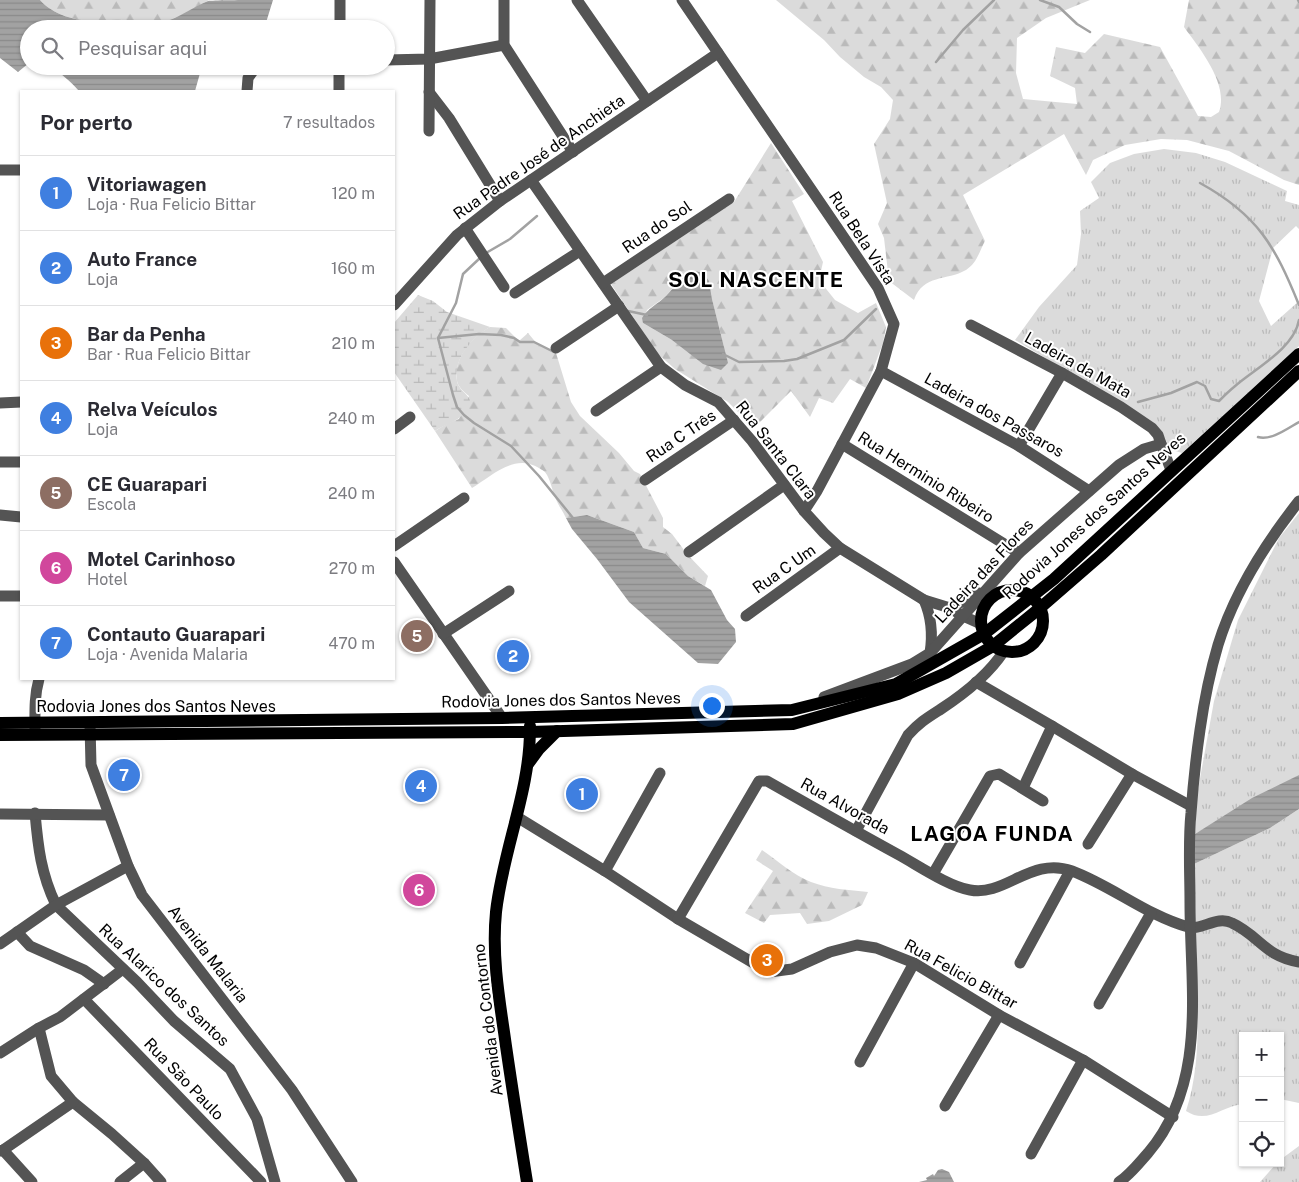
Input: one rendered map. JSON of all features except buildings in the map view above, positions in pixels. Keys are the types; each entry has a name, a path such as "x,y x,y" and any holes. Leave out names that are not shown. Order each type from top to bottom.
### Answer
{"main road":[{"name":"Rodovia Jones dos Santos Neves","path":"251,727 792,710 896,684 1032,597 1054,579 1299,354"},
{"name":"Rodovia Jones dos Santos Neves","path":"0,734 35,729 90,728 251,727 525,732 793,724 898,694 998,648 1299,371"},
{"path":"1020,591 1032,597 1040,608 1043,626 1036,642 1021,651 998,648 982,629 985,607 991,592 1020,591"},
{"name":"Avenida do Contorno","path":"523,718 527,766 501,882 496,911 494,946 498,994 527,1182"},
{"name":"Rodovia Jones dos Santos Neves","path":"0,723 35,729"},
{"path":"527,766 539,749 557,731"}],"street":[{"path":"340,0 340,20"},
{"path":"429,130 430,0"},
{"path":"504,0 504,45 573,152"},
{"path":"577,0 647,101"},
{"name":"Rua Bela Vista","path":"682,0 878,288 894,324 881,371 817,491 804,511"},
{"path":"395,60 430,59 504,45"},
{"name":"Rua Padre José de Anchieta","path":"395,305 457,234 500,201 718,53"},
{"path":"247,90 248,78 250,75"},
{"path":"339,75 340,90"},
{"path":"429,92 449,118 500,201"},
{"path":"0,170 20,170"},
{"name":"Rua Santa Clara","path":"531,180 661,367 685,385 718,402 804,511 824,533 840,548 924,600 950,608 982,629"},
{"name":"Rua do Sol","path":"603,283 729,199"},
{"path":"465,228 504,287"},
{"path":"515,294 580,251"},
{"path":"556,348 619,306"},
{"name":"Ladeira da Mata","path":"971,325 1062,373 1121,407 1146,424 1158,435 1161,444"},
{"path":"596,411 661,367"},
{"name":"Ladeira dos Passaros","path":"881,371 1019,446 1089,491"},
{"path":"1019,446 1062,373"},
{"path":"0,403 20,402"},
{"path":"395,427 410,417"},
{"name":"Rua C Três","path":"645,480 734,420"},
{"name":"Rua Herminio Ribeiro","path":"842,444 1019,553"},
{"path":"1161,444 1171,470"},
{"name":"Ladeira das Flores","path":"792,710 912,664 930,653 963,616 991,592 1019,553 1119,466 1139,452 1161,444"},
{"path":"0,462 20,462"},
{"path":"689,552 784,485"},
{"path":"395,545 464,498"},
{"path":"1121,1181 1154,1145 1173,1116 1184,1084 1190,1055 1193,1026 1190,928 1191,806 1200,729 1218,645 1233,607 1247,581 1278,528 1299,501"},
{"path":"0,515 20,517"},
{"name":"Rua C Um","path":"746,616 840,548"},
{"path":"395,563 502,718"},
{"path":"443,634 509,592"},
{"path":"950,608 991,592"},
{"path":"0,596 20,596"},
{"path":"924,600 932,623 930,653"},
{"path":"856,831 908,735 920,722 943,708 976,682 997,662 998,648"},
{"path":"35,729 34,695 39,680"},
{"path":"976,682 1132,774 1191,806"},
{"path":"1023,788 1052,726"},
{"name":"Avenida Malaria","path":"90,728 91,765 128,866 142,895 292,1090 352,1182"},
{"path":"605,871 660,773"},
{"path":"933,874 990,776 999,774 1043,800"},
{"path":"1088,844 1132,774"},
{"name":"Rua Alvorada","path":"678,919 759,781 767,781 933,874 964,888 982,891 990,890 1033,871 1053,868 1070,870 1151,913 1190,928"},
{"path":"0,814 35,813 109,816"},
{"name":"Rua Alarico dos Santos","path":"35,813 38,854 48,890 56,905 123,968 174,1021 230,1069 257,1120 275,1182"},
{"name":"Rua Felicio Bittar","path":"517,817 678,919 769,972 792,969 830,952 856,945 876,948 914,963 999,1014 1083,1060 1173,1116"},
{"path":"0,944 56,905 128,866"},
{"path":"1020,963 1070,870"},
{"path":"1100,1004 1151,913"},
{"path":"1190,928 1213,922 1230,921 1275,956 1299,962"},
{"path":"17,932 30,946 84,970 104,984"},
{"path":"860,1062 914,963"},
{"path":"0,1053 60,1017 123,968"},
{"name":"Rua São Paulo","path":"84,999 260,1182"},
{"path":"945,1106 999,1014"},
{"path":"39,1028 50,1076 73,1102 144,1163 161,1182"},
{"path":"1031,1154 1083,1060"},
{"path":"32,1182 2,1150 73,1102"},
{"path":"120,1182 144,1163"}],"green space":[{"path":"40,0 209,0 170,20 81,20 65,16 45,5"},
{"path":"776,0 1090,0 1046,18 1017,38 1016,73 1023,99 1077,104 1075,88 1050,76 1056,47 1085,53 1104,34 1160,47 1198,116 1211,117 1219,112 1220,90 1217,79 1205,56 1184,27 1189,0 1297,0 1299,2 1299,185 1284,180 1229,151 1187,140 1161,139 1125,145 1093,160 1086,175 1064,134 963,195 985,241 970,267 959,273 929,282 918,292 914,300 889,281 884,238 878,224 887,203 874,144 890,119 893,100 881,87 864,77 840,57 824,40"},
{"path":"771,143 804,194 792,201 823,262 819,280 835,300 858,313 876,303 886,327 883,343 866,388 850,379 833,403 819,398 810,417 791,391 754,428 728,402 675,369 658,354 611,284 734,202","holes":["679,281 709,281 724,347 672,340 643,323 647,310 665,297"]},
{"path":"1164,149 1196,153 1225,162 1287,191 1285,201 1299,205 1299,229 1296,226 1273,248 1259,301 1271,326 1299,301 1299,346 1182,453 1172,450 1114,399 1015,340 1039,307 1077,265 1081,234 1080,211 1099,198 1091,182 1110,163 1134,154"},
{"path":"418,295 433,301 447,312 490,327 471,342 458,364 457,381 470,400 464,413 457,420 435,431 395,373 395,322"},
{"path":"490,327 506,328 519,341 528,333 538,345 556,353 571,402 580,416 619,453 634,471 640,474 663,518 663,527 672,534 687,554 708,576 705,586 688,576 666,554 643,548 634,532 587,515 566,518 556,500 550,480 546,474 530,464 521,463 504,468 472,488 435,431 459,419 469,396 457,381 458,364 465,349 471,342"},
{"path":"1299,513 1299,775 1195,834 1197,795 1214,701 1238,620 1279,538"},
{"path":"1299,809 1299,1103 1284,1100 1284,1032 1239,1032 1239,1104 1214,1114 1194,1115 1186,1111 1194,1078 1198,1029 1194,864 1270,828"},
{"path":"762,850 811,882 832,888 868,892 862,905 829,921 807,924 800,913 770,915 764,923 745,913 773,871 756,860"},
{"path":"1299,1146 1299,1182 1260,1182 1273,1167 1284,1167 1284,1157"}],"shaded area":[{"path":"0,0 40,0 51,10 80,20 20,20 20,70 18,72 0,58"},
{"path":"273,0 267,20 169,20 208,1"},
{"path":"62,75 199,75 195,90 78,90"},
{"path":"691,270 703,273 709,281 728,363 721,370 703,364 672,340 643,323 642,318 647,311 666,296"},
{"path":"587,515 634,532 643,548 666,554 688,576 711,590 727,620 735,629 736,642 718,664 698,663 629,602 572,529 566,518"},
{"path":"1299,775 1299,809 1270,828 1194,864 1195,834 1252,798"},
{"path":"942,1169 949,1172 954,1182 919,1182 927,1180 926,1178 933,1174 934,1176 938,1170"}],"waterway":[{"path":"936,62 963,30 994,0"},
{"path":"1040,0 1059,7 1077,24 1090,32"},
{"path":"1200,183 1237,207 1262,234 1282,266 1299,305"},
{"path":"486,253 510,239 537,216"},
{"path":"480,258 463,274 456,303 438,338 457,407 474,423 511,446 539,476 573,518"},
{"path":"723,354 739,362 797,359 844,340 876,309"},
{"path":"628,311 647,315"},
{"path":"1138,402 1171,393 1197,382 1205,386 1211,399 1219,401 1242,380 1282,349 1296,330 1299,320"},
{"path":"438,338 479,334 501,335 514,338 520,342 534,342 554,352"},
{"path":"1258,437 1274,436 1299,422"}],"place":[{"name":"CE Guarapari","path":"417,636"},
{"name":"Auto France","path":"513,656"},
{"name":"Contauto Guarapari","path":"124,775"},
{"name":"Relva Veículos","path":"421,786"},
{"name":"Vitoriawagen","path":"582,794"},
{"name":"Motel Carinhoso","path":"419,890"},
{"name":"Bar da Penha","path":"767,960"}],"district":[{"name":"SOL NASCENTE","path":"756,279"},
{"name":"LAGOA FUNDA","path":"992,833"}]}
